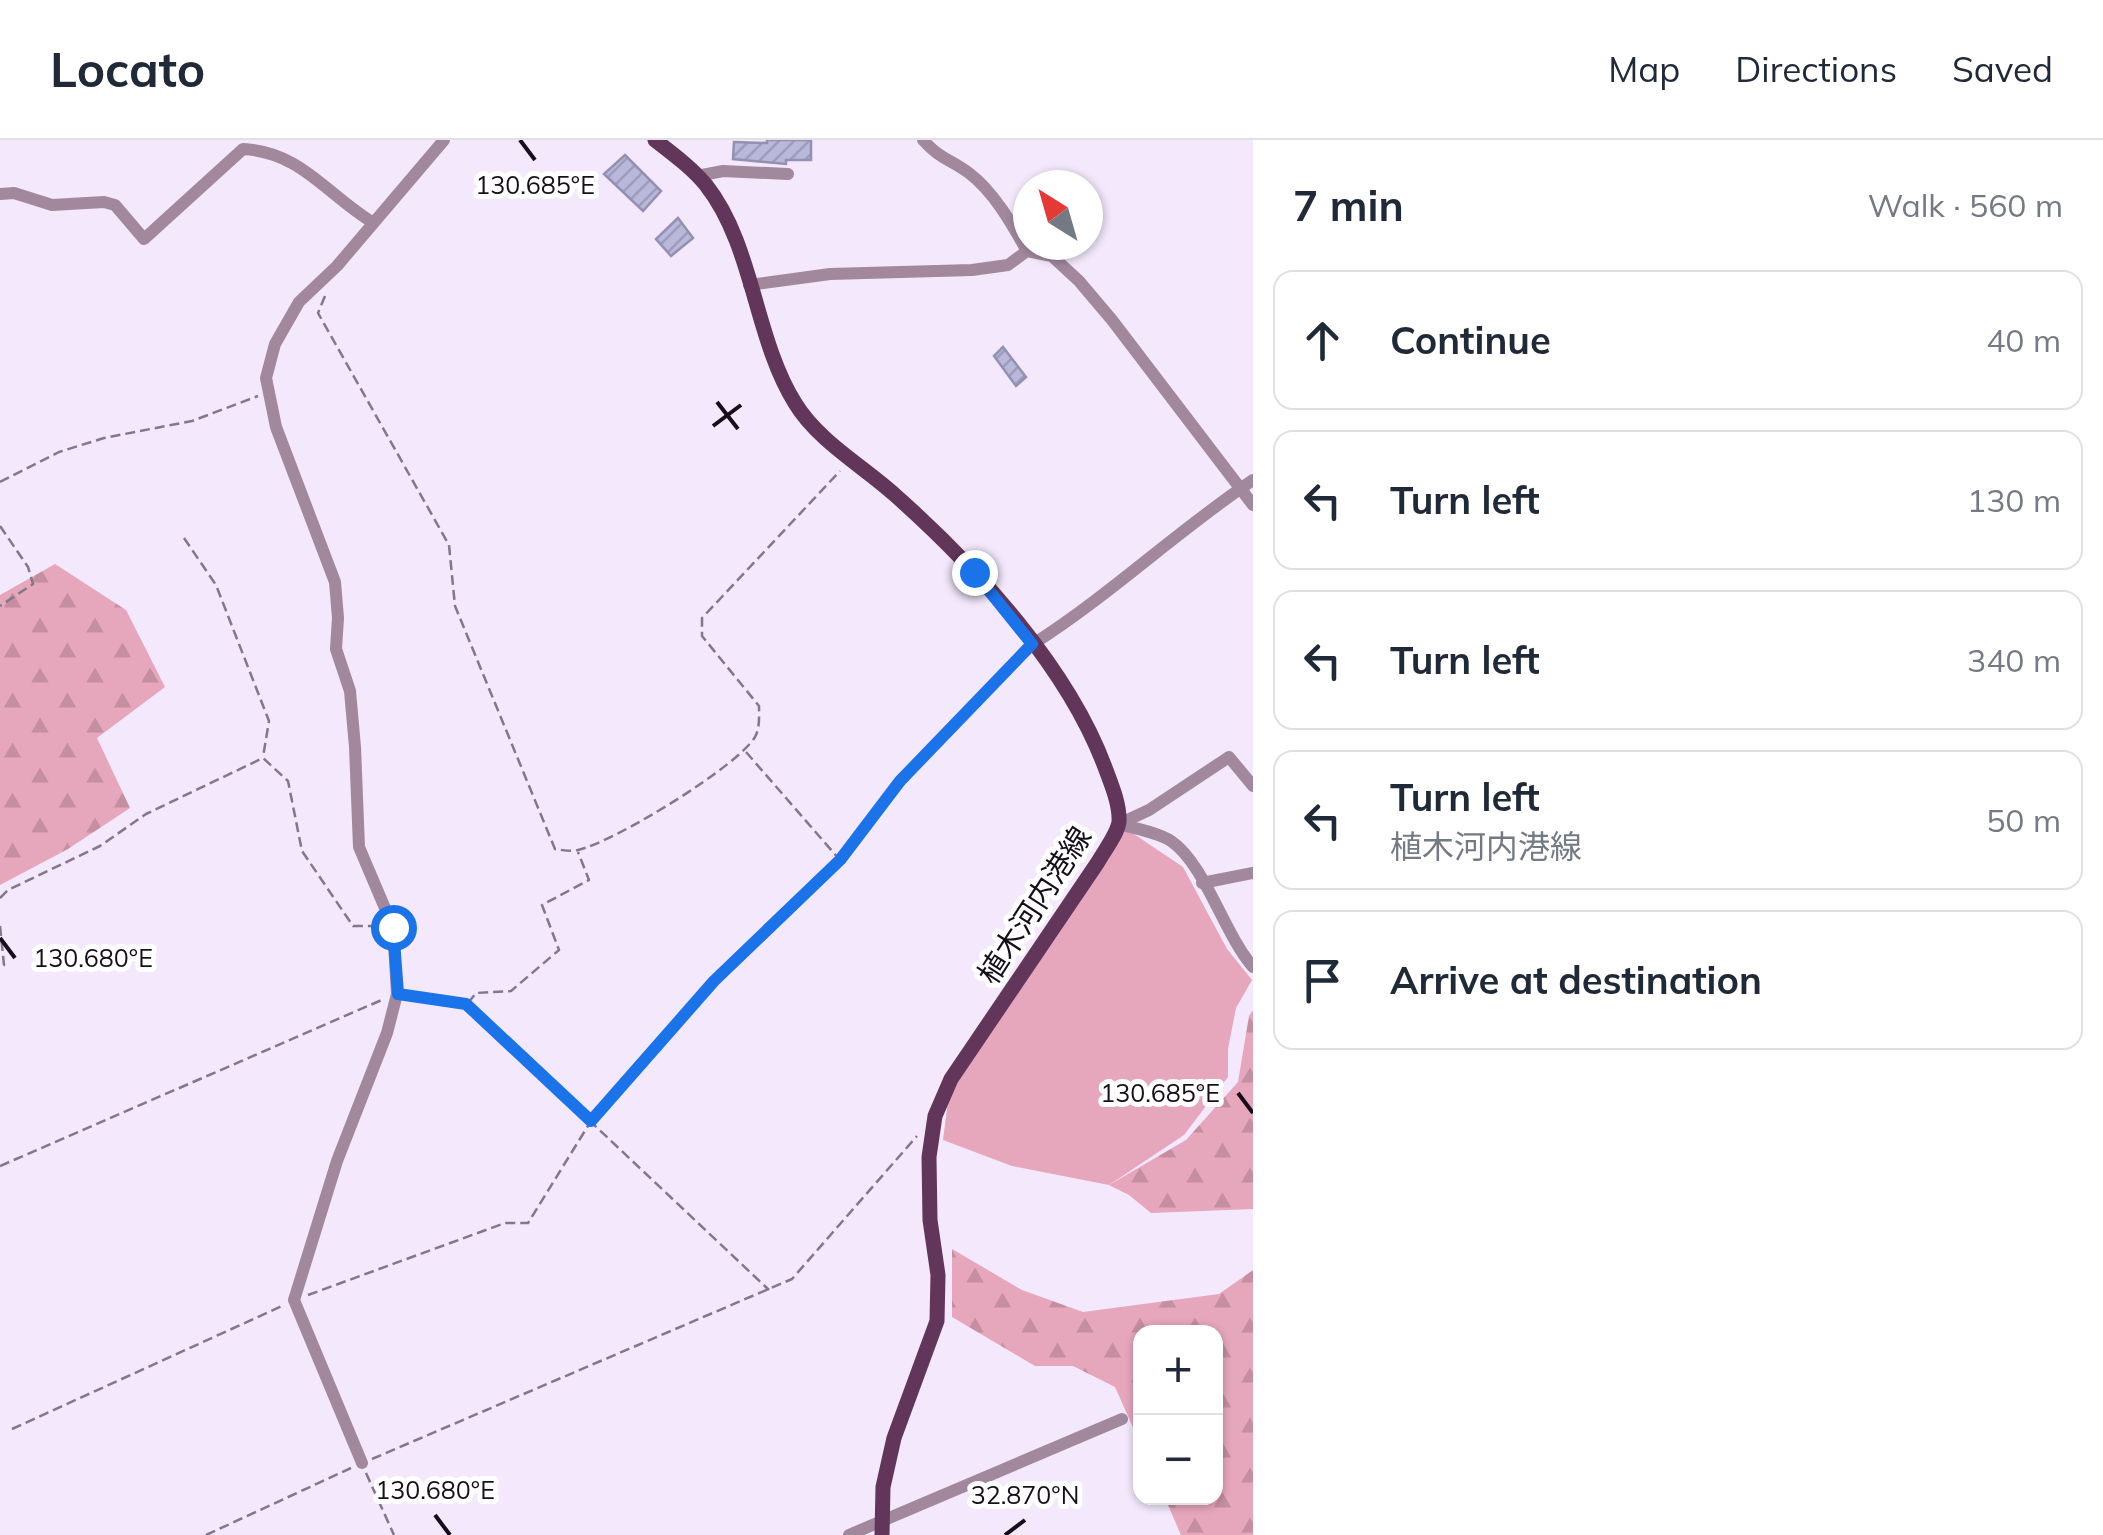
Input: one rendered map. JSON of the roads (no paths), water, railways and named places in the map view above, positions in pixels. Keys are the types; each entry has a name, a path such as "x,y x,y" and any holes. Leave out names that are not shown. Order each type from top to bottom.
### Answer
{"main road":[{"name":"植木河内港線","path":"663,142 720,206 737,242 776,366 795,403 808,420 974,572 1032,644 1095,738 1115,792 1119,824 1077,895 951,1080 935,1116 929,1157 930,1220 938,1275 937,1321 894,1438 883,1487 882,1527"}],"street":[{"path":"362,1463 294,1300 337,1161 398,994 393,927 359,847 356,747 350,691 336,648 334,582 266,392 270,356 299,302 337,266 444,140"},
{"path":"923,140 938,157 968,172 987,190 1013,230"},
{"path":"0,194 14,192 52,205 115,205 144,239 243,149 264,150 300,164 347,207 372,222"},
{"path":"697,176 723,170 788,174"},
{"path":"749,285 830,274 972,270 1008,265 1015,260"},
{"path":"1056,260 1090,294 1247,484 1253,504"},
{"path":"1032,644 1068,622 1247,484"},
{"path":"1119,824 1149,810 1228,757 1253,786"},
{"path":"1119,824 1170,840 1187,856 1240,952 1253,967"},
{"path":"1202,884 1253,874"},
{"path":"849,1535 882,1527 1122,1419"}]}
